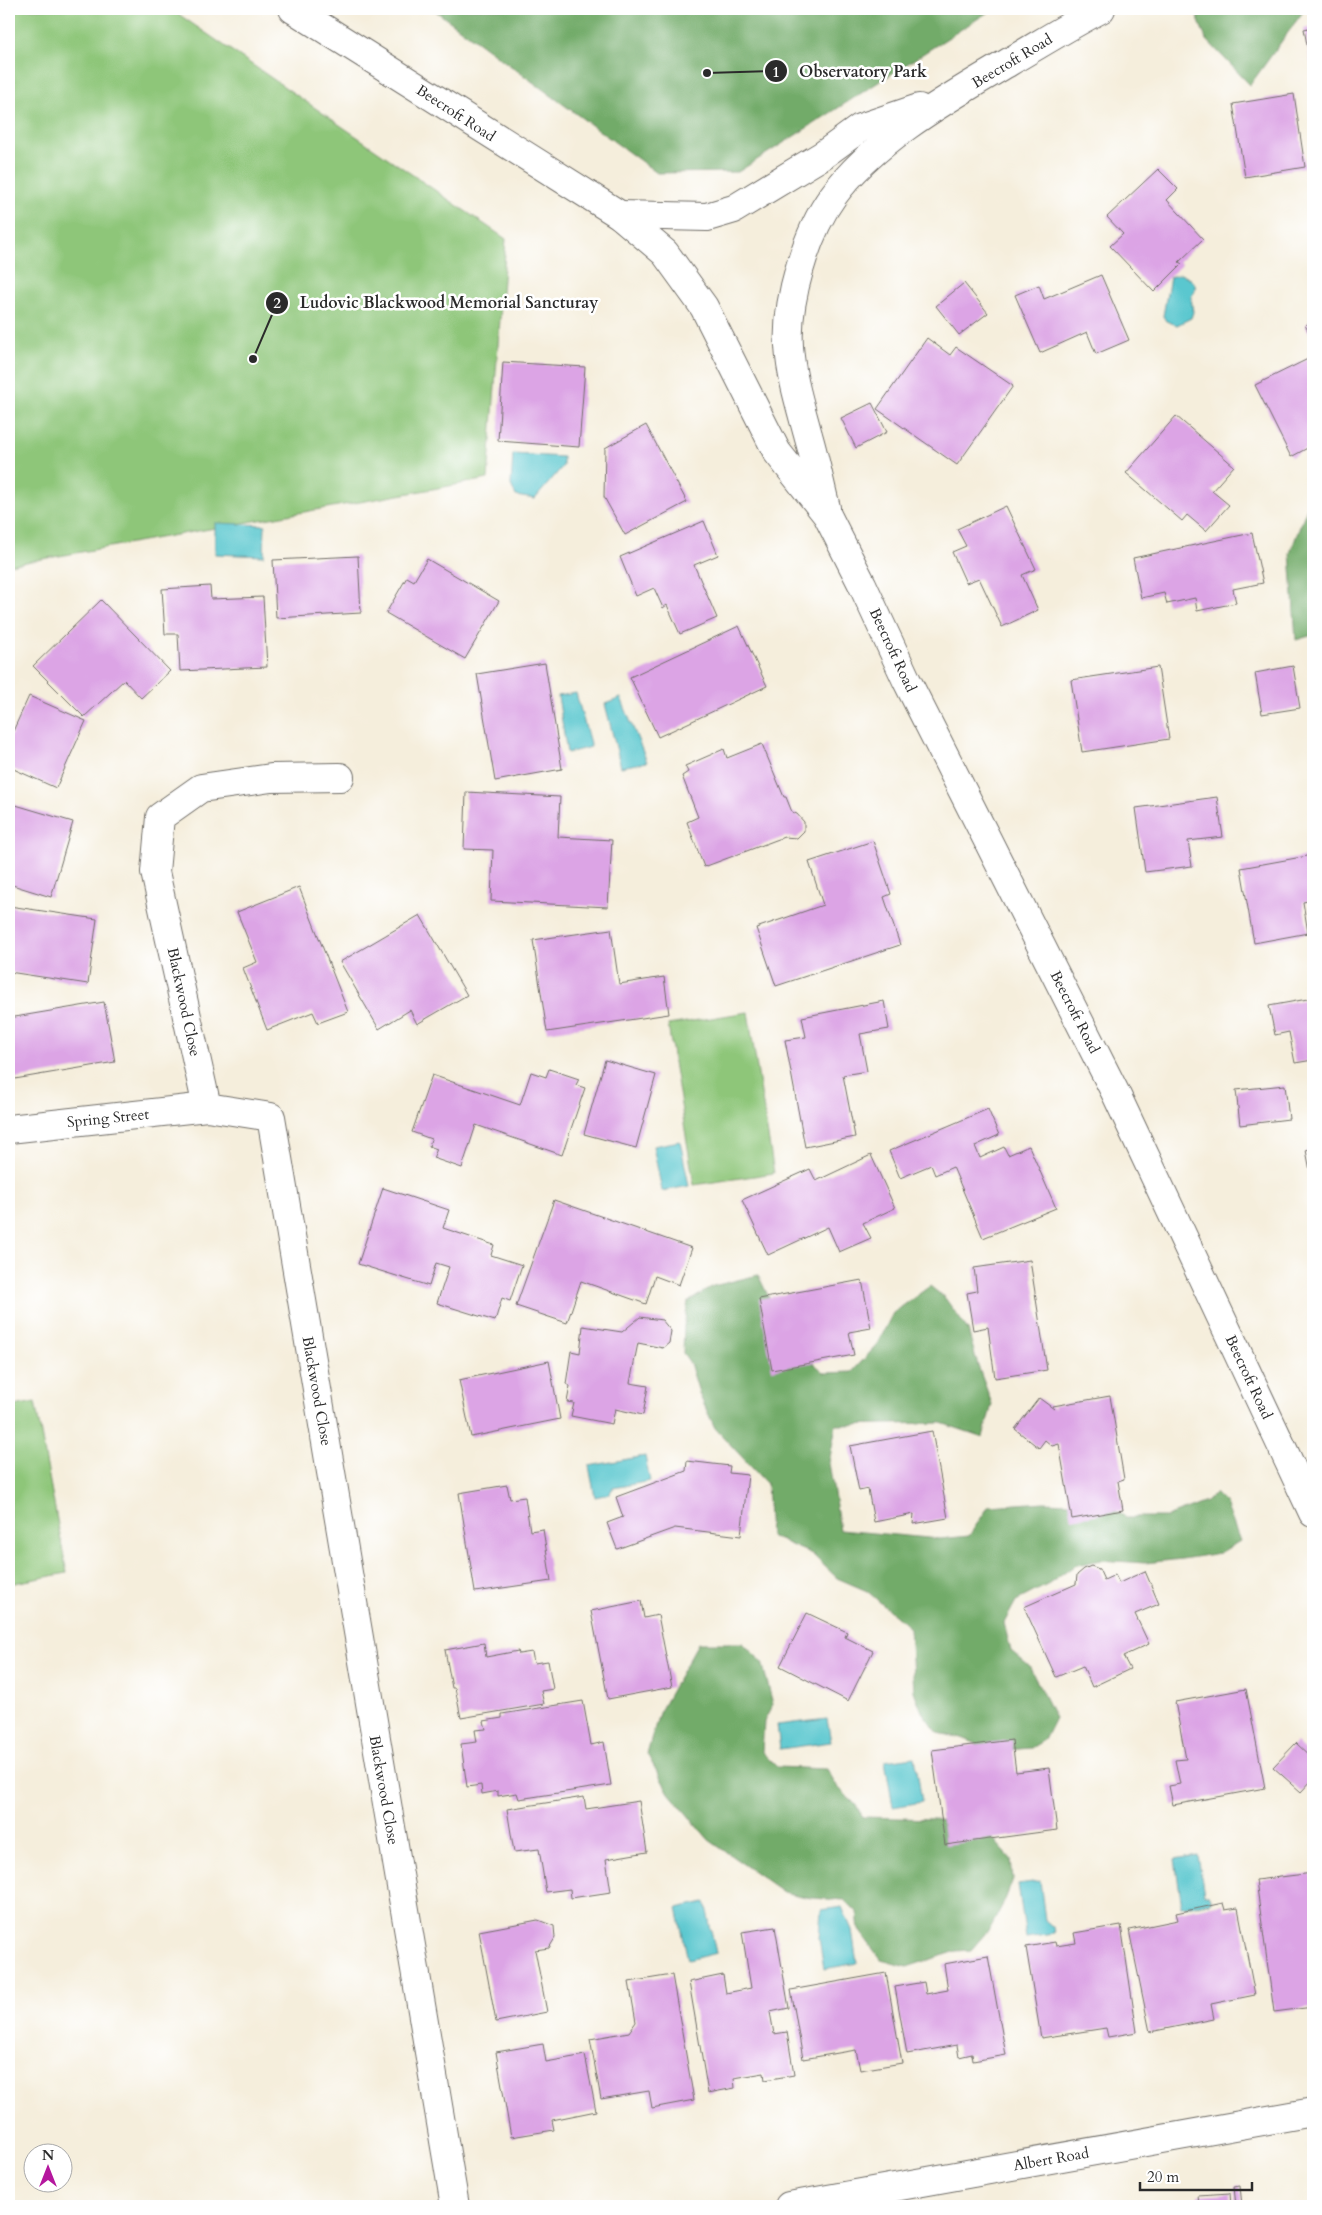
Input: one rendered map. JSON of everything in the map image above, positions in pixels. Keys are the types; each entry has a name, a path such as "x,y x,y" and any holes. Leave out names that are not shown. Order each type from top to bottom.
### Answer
{"main road":[{"name":"Beecroft Road","path":"293,9 620,215 665,254 704,306 777,452 827,514 907,681 1116,1094 1313,1513"},
{"name":"Beecroft Road","path":"827,514 809,435 795,392 789,346 791,308 800,269 814,231 833,196 875,150 949,98 1101,9"},
{"name":"Beecroft Road","path":"620,215 707,217 734,209 823,155 860,128 949,98"},
{"name":"Blackwood Close","path":"340,777 271,778 201,788 160,817 155,872 206,1107 271,1117 455,2206"},
{"name":"Spring Street","path":"9,1129 206,1107"},
{"name":"Albert Road","path":"789,2206 1313,2112"}],"green space":[{"path":"9,9 171,9 506,239 488,479 9,565"},
{"path":"433,9 993,9 738,172 657,173"},
{"path":"1198,9 1305,9 1250,85 1206,39 1195,11"},
{"path":"1313,496 1313,635 1296,640 1290,553"},
{"path":"748,1012 774,1173 694,1185 668,1025"},
{"path":"758,1275 778,1316 803,1354 825,1373 852,1372 876,1346 893,1313 930,1286 945,1298 968,1330 978,1366 992,1404 983,1437 941,1423 836,1425 829,1463 840,1530 940,1539 969,1536 989,1506 1044,1502 1101,1504 1126,1517 1167,1517 1206,1502 1215,1493 1226,1504 1240,1541 1220,1553 1182,1559 1145,1563 1100,1560 1074,1566 1049,1584 1016,1601 1004,1623 1011,1651 1029,1666 1055,1718 1044,1740 1031,1748 990,1749 962,1738 938,1733 922,1712 914,1691 910,1628 867,1591 837,1578 812,1554 770,1536 767,1484 715,1428 700,1396 690,1363 683,1353 684,1326 688,1302 713,1286"},
{"path":"35,1402 67,1573 9,1584 9,1407"},
{"path":"698,1643 743,1643 762,1662 773,1704 764,1722 762,1752 777,1767 827,1769 837,1786 855,1804 863,1817 934,1819 984,1829 1011,1859 1013,1879 1005,1900 991,1927 971,1950 956,1951 907,1967 881,1960 859,1930 857,1912 845,1900 811,1898 783,1892 709,1840 669,1793 647,1754 659,1713"}],"water":[{"path":"1180,274 1194,282 1195,288 1191,297 1193,312 1191,318 1177,325 1166,321 1163,316 1170,277"},
{"path":"513,454 563,457 563,466 535,499 516,496 511,485"},
{"path":"215,523 265,525 264,556 215,554"},
{"path":"576,693 591,747 567,753 558,696"},
{"path":"621,698 647,762 621,767 605,704"},
{"path":"680,1141 689,1186 662,1191 653,1146"},
{"path":"645,1456 650,1481 613,1488 609,1494 595,1497 589,1466"},
{"path":"827,1719 831,1742 780,1749 777,1725"},
{"path":"915,1757 922,1802 893,1807 885,1761"},
{"path":"1198,1855 1204,1895 1208,1895 1211,1900 1210,1903 1182,1907 1175,1859"},
{"path":"1040,1881 1045,1920 1053,1927 1054,1934 1026,1938 1018,1884"},
{"path":"705,1902 716,1953 688,1960 677,1908"},
{"path":"842,1907 852,1930 857,1963 824,1969 819,1938 821,1910"}],"building":[{"path":"1313,27 1313,71 1312,71 1304,29"},
{"path":"1294,94 1305,167 1245,177 1233,104"},
{"path":"1158,169 1178,189 1167,200 1203,239 1179,262 1182,264 1154,292 1110,246 1123,234 1107,217"},
{"path":"1101,275 1129,340 1096,354 1087,332 1040,353 1015,295 1039,285 1044,299"},
{"path":"964,283 988,313 959,335 936,306"},
{"path":"1313,320 1313,340 1305,325"},
{"path":"927,338 950,355 956,347 1013,386 957,465 877,409"},
{"path":"1312,357 1313,445 1291,457 1255,385"},
{"path":"503,362 585,367 579,447 498,441"},
{"path":"872,403 887,432 856,448 841,418"},
{"path":"1176,416 1234,466 1212,491 1229,505 1206,531 1187,515 1182,521 1126,473"},
{"path":"646,425 687,502 625,535 604,497 605,448"},
{"path":"1006,506 1036,569 1022,575 1038,610 1002,627 979,578 966,583 952,552 966,546 957,529"},
{"path":"704,521 718,555 694,565 717,618 680,634 667,605 663,608 654,588 636,596 620,557"},
{"path":"1252,533 1263,583 1233,589 1236,603 1197,611 1195,598 1167,604 1164,593 1141,598 1133,558"},
{"path":"358,556 361,613 276,618 273,560"},
{"path":"427,559 499,601 465,659 386,613 407,577 414,581"},
{"path":"210,586 211,599 263,597 267,667 180,671 178,634 165,634 162,589"},
{"path":"101,600 170,671 141,698 124,680 84,717 33,666"},
{"path":"739,626 767,686 658,737 630,677"},
{"path":"545,663 562,769 495,781 477,674"},
{"path":"1293,666 1300,708 1262,714 1255,673"},
{"path":"1158,667 1169,739 1082,752 1071,680"},
{"path":"29,696 86,721 56,788 9,767 9,740"},
{"path":"762,744 792,812 797,814 804,822 804,831 797,838 784,837 704,867 687,822 698,817 682,776 688,772 685,766 724,749 727,758"},
{"path":"466,792 560,797 558,837 612,840 608,907 491,901 493,850 464,849"},
{"path":"1217,797 1223,837 1188,841 1192,866 1145,872 1136,808"},
{"path":"9,803 73,822 51,897 9,884"},
{"path":"873,841 891,894 884,897 900,945 776,986 756,928 823,905 809,862"},
{"path":"1313,855 1313,900 1303,902 1308,933 1254,943 1241,868"},
{"path":"299,887 348,1012 318,1023 313,1012 267,1030 243,968 257,962 237,912"},
{"path":"9,906 97,919 88,984 9,972"},
{"path":"420,915 467,995 417,1024 410,1010 379,1029 340,962"},
{"path":"611,929 619,984 664,977 669,1014 547,1032 533,940"},
{"path":"1313,998 1313,1060 1295,1063 1289,1032 1275,1035 1269,1006"},
{"path":"884,1001 889,1029 860,1034 867,1071 843,1075 855,1137 805,1147 785,1040 806,1037 802,1017"},
{"path":"104,1002 115,1062 9,1080 9,1018"},
{"path":"605,1060 656,1075 636,1148 584,1134"},
{"path":"549,1069 579,1079 576,1085 585,1088 562,1155 476,1125 462,1168 433,1158 437,1149 429,1146 431,1139 412,1132 432,1075 520,1105 531,1072 546,1077"},
{"path":"1285,1085 1289,1119 1240,1125 1236,1090"},
{"path":"988,1109 999,1135 975,1146 980,1158 1004,1147 1008,1155 1029,1146 1056,1208 983,1238 953,1167 935,1175 931,1165 900,1178 889,1151"},
{"path":"1313,1148 1313,1180 1312,1181 1306,1150"},
{"path":"871,1155 895,1208 863,1223 871,1238 839,1252 828,1227 768,1255 742,1200 810,1169 816,1181"},
{"path":"383,1188 449,1210 443,1228 494,1245 491,1255 522,1265 510,1301 502,1298 495,1321 437,1303 449,1267 436,1263 429,1286 358,1264"},
{"path":"554,1200 692,1248 679,1285 655,1276 646,1304 581,1281 567,1323 516,1306"},
{"path":"1030,1260 1047,1370 995,1378 988,1327 973,1330 967,1293 977,1291 974,1268"},
{"path":"862,1280 871,1328 849,1332 854,1355 772,1370 759,1299"},
{"path":"640,1317 662,1320 671,1331 669,1343 663,1348 638,1343 630,1383 648,1386 643,1415 615,1409 612,1424 571,1416 574,1403 567,1402 570,1386 566,1384 571,1351 580,1353 583,1326 622,1332"},
{"path":"549,1361 560,1419 471,1437 459,1380"},
{"path":"1110,1396 1124,1479 1118,1481 1123,1510 1072,1519 1059,1444 1052,1446 1045,1440 1039,1448 1015,1429 1039,1398 1054,1409 1053,1406"},
{"path":"932,1431 948,1518 913,1524 914,1514 874,1522 868,1489 859,1491 850,1446"},
{"path":"687,1461 730,1466 729,1473 748,1475 741,1536 675,1528 617,1549 607,1523 623,1517 616,1497 686,1471"},
{"path":"507,1485 510,1499 525,1497 530,1531 543,1529 551,1581 475,1592 459,1493"},
{"path":"1091,1566 1099,1569 1104,1580 1115,1575 1119,1583 1145,1571 1159,1604 1135,1614 1149,1644 1123,1656 1130,1669 1092,1687 1083,1666 1056,1677 1024,1607 1076,1584 1077,1575"},
{"path":"641,1601 644,1618 658,1615 672,1687 608,1699 591,1611"},
{"path":"807,1613 847,1632 845,1637 873,1651 848,1701 780,1666"},
{"path":"484,1643 486,1657 518,1651 519,1654 532,1652 534,1663 548,1661 553,1689 541,1691 544,1704 461,1718 455,1688 452,1688 445,1650"},
{"path":"1246,1689 1265,1788 1173,1805 1169,1786 1180,1784 1175,1760 1186,1759 1175,1702"},
{"path":"583,1701 591,1745 604,1742 611,1785 519,1799 517,1793 498,1796 498,1791 482,1794 481,1785 467,1787 461,1744 477,1742 475,1730 486,1729 484,1721 502,1718 502,1714"},
{"path":"1012,1740 1016,1772 1049,1768 1057,1830 945,1845 932,1750"},
{"path":"1296,1743 1313,1759 1313,1779 1301,1792 1273,1767"},
{"path":"584,1797 586,1809 639,1801 647,1852 606,1859 611,1892 571,1898 570,1889 546,1892 539,1849 514,1852 507,1809"},
{"path":"1313,1873 1313,2007 1274,2012 1256,1880"},
{"path":"1223,1903 1225,1910 1238,1908 1255,1995 1211,2004 1214,2019 1150,2032 1129,1930 1178,1920 1176,1913"},
{"path":"538,1920 554,1926 555,1938 549,1948 535,1950 547,2012 496,2022 479,1931"},
{"path":"1121,1925 1137,2032 1108,2037 1106,2028 1041,2038 1026,1947 1055,1942 1056,1946 1076,1943 1074,1933"},
{"path":"775,1927 789,2008 770,2012 774,2034 787,2032 794,2075 765,2080 764,2073 734,2078 735,2088 708,2093 689,1982 723,1975 726,1993 751,1988 742,1932"},
{"path":"988,1956 1006,2055 973,2061 972,2054 959,2057 957,2045 907,2054 895,1987 924,1982 926,1994 948,1990 944,1964"},
{"path":"886,1973 902,2063 860,2070 856,2050 803,2059 791,1990"},
{"path":"672,1975 694,2100 652,2108 649,2091 601,2099 590,2039 629,2032 636,2022 629,1982"},
{"path":"543,2044 546,2062 585,2055 596,2111 552,2120 554,2130 511,2137 496,2052"},
{"path":"1240,2186 1242,2206 1236,2206 1234,2187"},
{"path":"1230,2193 1231,2206 1199,2206 1198,2195"}],"place":[{"name":"Observatory Park","path":"707,73"},
{"name":"Ludovic Blackwood Memorial Sancturay","path":"253,359"}]}
